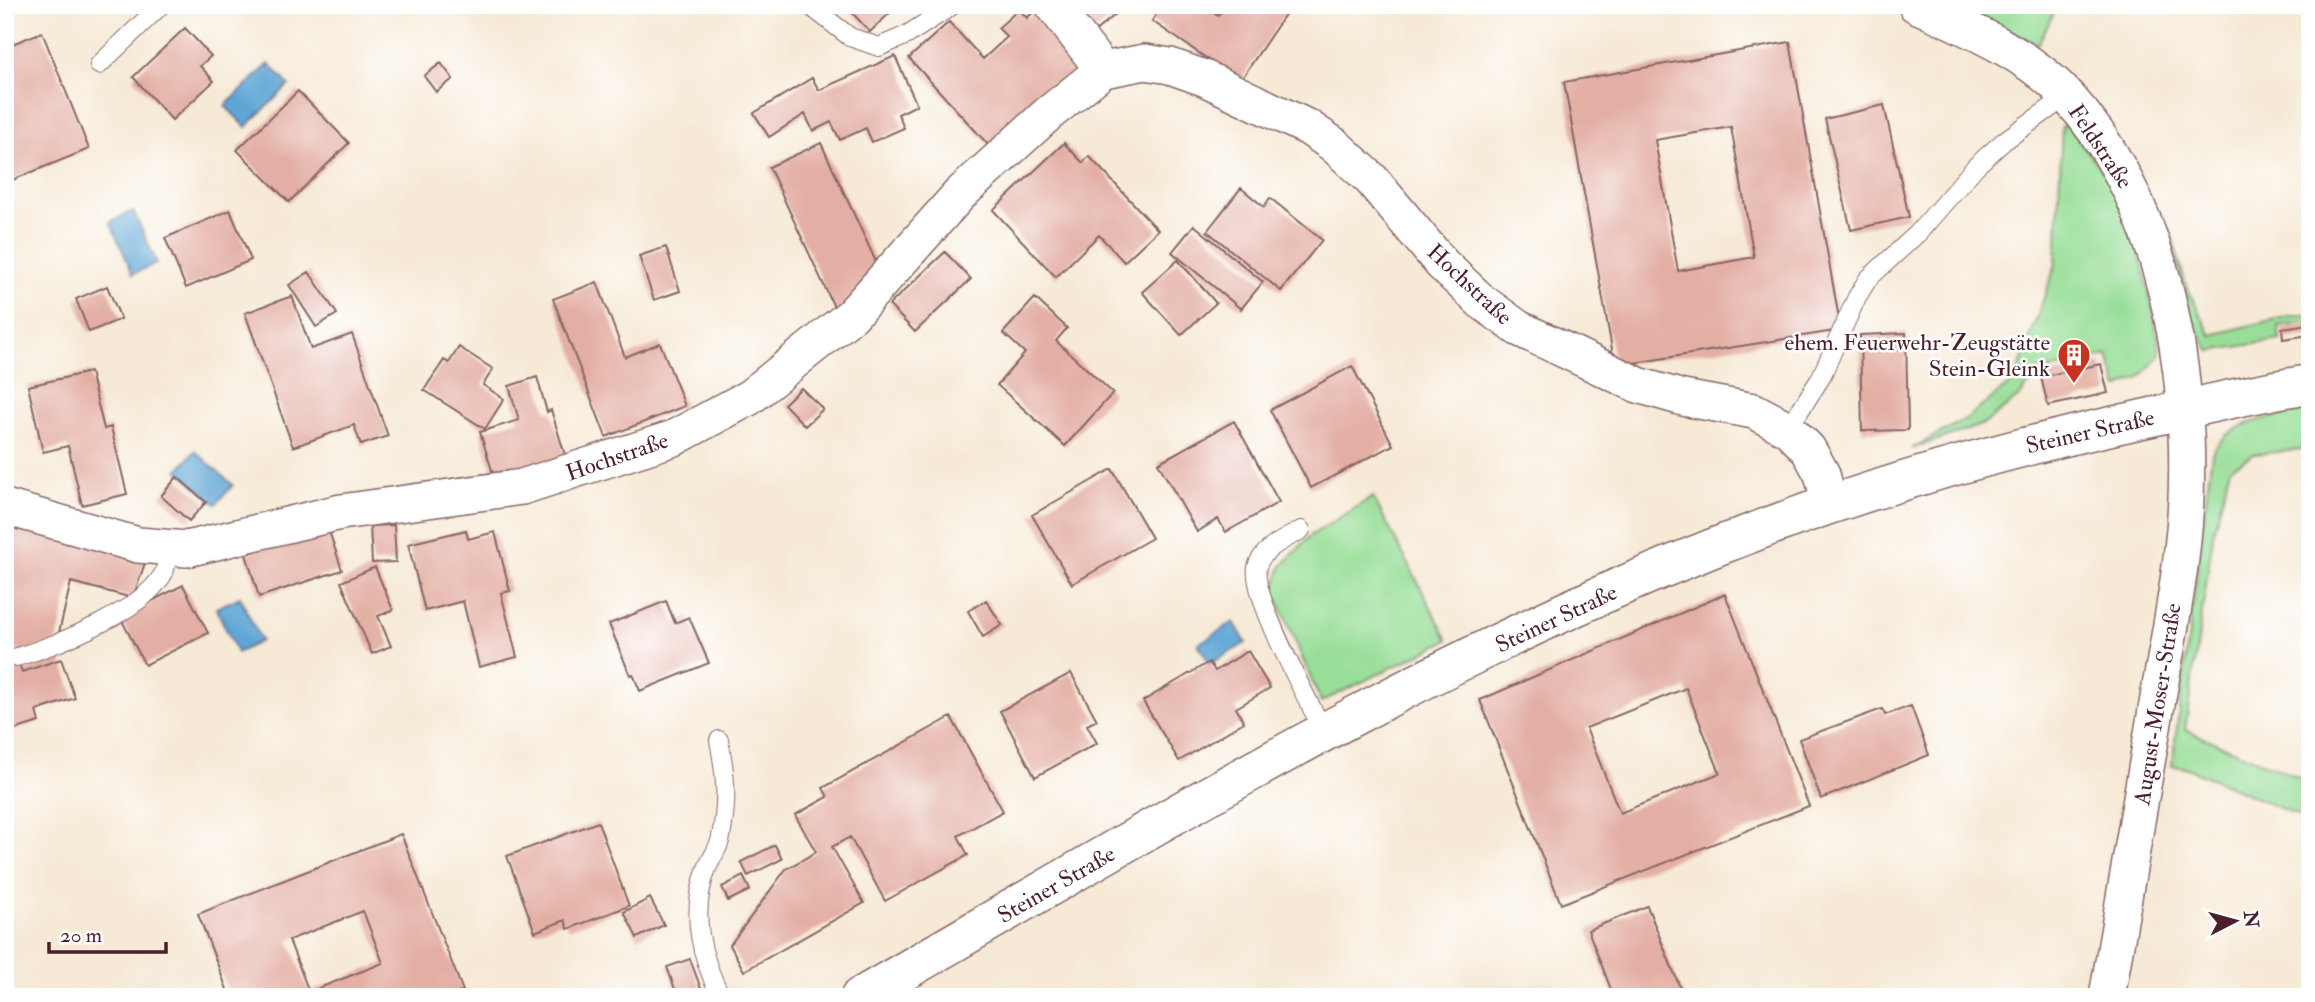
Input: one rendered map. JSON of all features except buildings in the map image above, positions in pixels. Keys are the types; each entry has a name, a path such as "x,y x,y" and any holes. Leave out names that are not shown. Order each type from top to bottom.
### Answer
{"street":[{"path":"1053,5 1103,69"},
{"name":"Feldstraße","path":"1916,5 2026,61 2067,96 2106,144 2135,196 2155,251 2173,324 2180,364 2183,410"},
{"name":"Hochstraße","path":"5,507 138,544 169,550 187,550 341,512 522,487 674,438 725,412 785,372 852,315 960,194 1048,114 1103,69 1144,62 1170,66 1204,78 1308,128 1371,179 1442,264 1481,301 1518,328 1638,386 1683,398 1754,411 1788,429 1808,449 1822,474 1830,505"},
{"name":"Steiner Straße","path":"860,997 1324,732 1443,670 1598,597 1747,534 1924,473 2012,448 2251,393 2310,384"},
{"name":"August-Moser-Straße","path":"2107,997 2182,550 2186,473 2183,410"}],"lane":[{"path":"99,65 161,5"},
{"path":"809,5 850,37 879,47 907,35 953,5"},
{"path":"1788,429 1820,379 1857,296 1868,279 1919,233 1976,166 2004,141 2067,96"},
{"path":"1301,530 1263,555 1257,576 1259,590 1292,668 1324,732"},
{"path":"18,657 53,647 141,599 163,575 169,550"},
{"path":"719,740 728,789 721,840 705,873 696,928 707,969 720,997"}],"green space":[{"path":"1954,5 2058,5 2038,44"},
{"path":"2062,126 2068,126 2100,169 2127,215 2147,284 2160,356 2140,377 2118,388 2108,355 2039,372 2020,396 1984,424 1911,449 1966,419 2015,380 2056,264"},
{"path":"2170,229 2187,288 2211,335 2293,315 2310,315 2310,321 2278,326 2280,340 2210,351 2189,308"},
{"path":"2310,411 2310,449 2255,454 2230,468 2214,529 2185,730 2310,782 2310,821 2185,767 2172,766 2212,453 2220,441 2242,426 2268,418"},
{"path":"1373,497 1448,640 1321,702 1274,591 1281,567 1310,536"}],"water":[{"path":"269,64 289,85 246,127 225,106"},
{"path":"133,211 157,263 133,274 110,222"},
{"path":"195,451 233,485 216,504 178,470"},
{"path":"240,597 261,641 237,653 216,608"},
{"path":"1234,622 1246,643 1210,664 1198,644"}],"place":[{"name":"ehem. Feuerwehr-Zeugstätte Stein-Gleink","path":"2074,385"}]}
